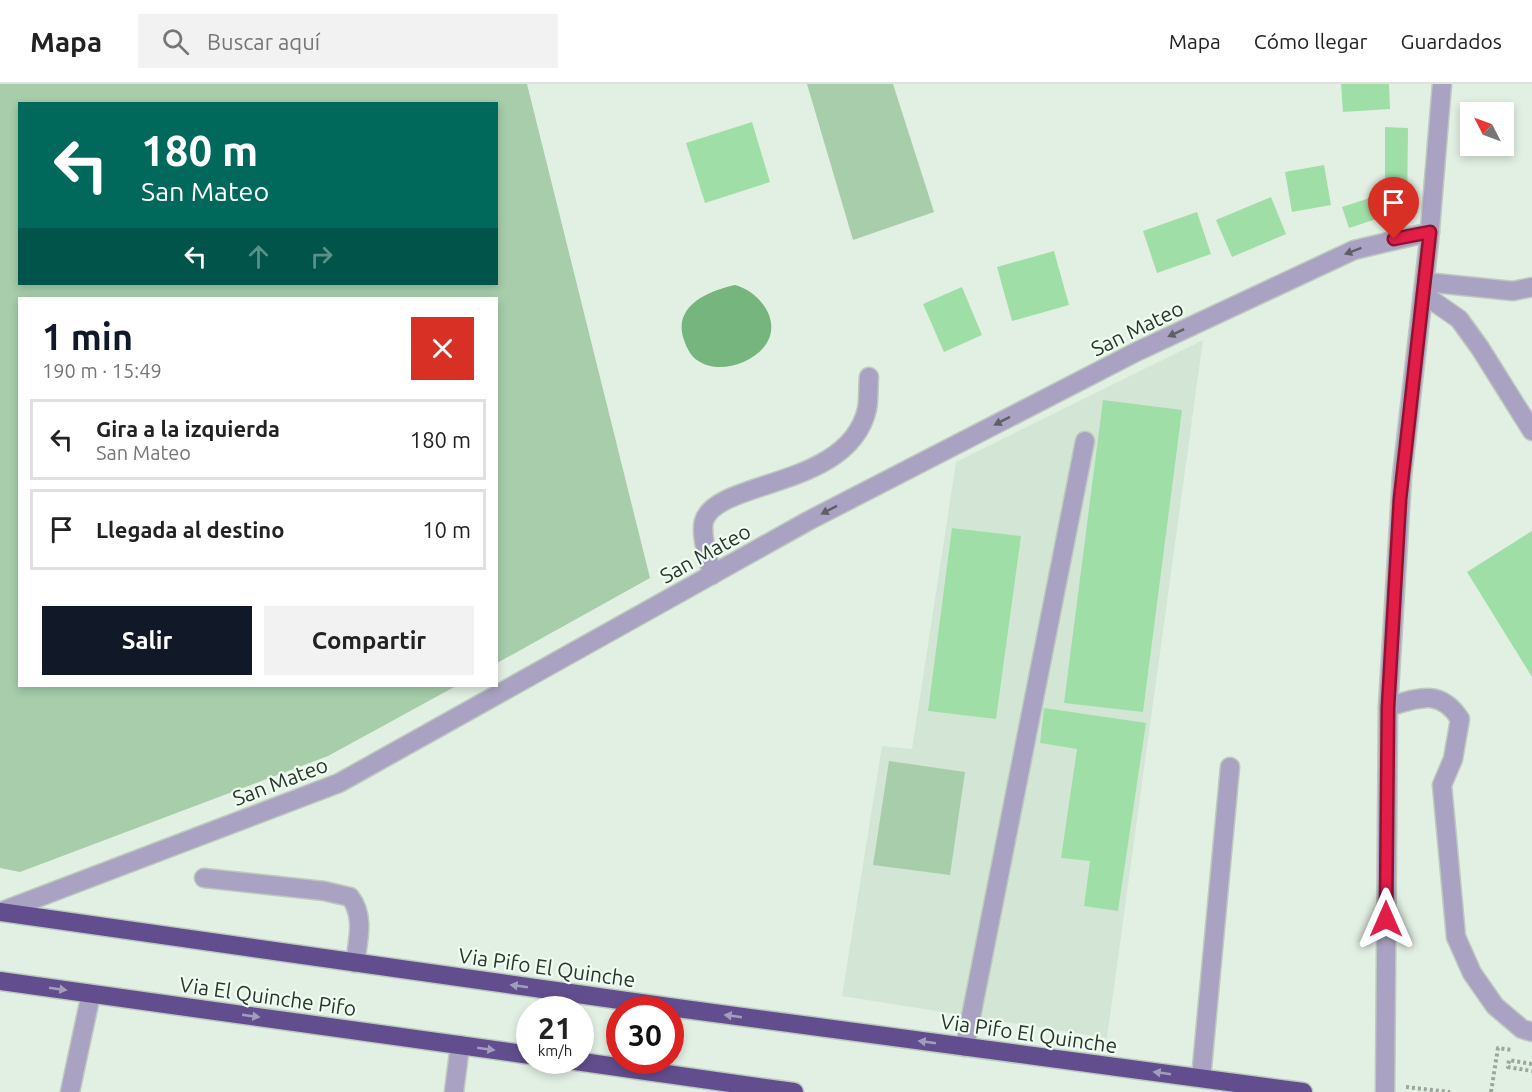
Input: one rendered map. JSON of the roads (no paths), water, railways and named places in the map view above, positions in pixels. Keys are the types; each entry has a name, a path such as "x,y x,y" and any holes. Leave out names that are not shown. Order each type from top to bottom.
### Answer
{"highway":[{"name":"Via Pifo El Quinche","path":"0,912 355,963 1303,1092"},
{"name":"Via El Quinche Pifo","path":"0,981 516,1053"},
{"path":"594,1064 794,1092"}],"street":[{"path":"1385,1088 1388,707 1402,476 1430,236 1442,84"},
{"name":"San Mateo","path":"0,912 339,783 808,521 1136,352 1354,249 1430,236"},
{"path":"1424,288 1513,291 1532,288"},
{"path":"1424,288 1459,319 1532,430"},
{"path":"712,575 703,528 710,511 723,500 782,481 827,461 852,439 867,410 869,377"},
{"path":"965,1047 1085,441"},
{"path":"1388,707 1421,698 1440,699 1452,706 1460,719 1453,759 1442,785 1456,937 1472,974 1495,1006 1522,1029 1532,1032"},
{"path":"1201,1078 1230,767"},
{"path":"204,878 324,891 350,897 359,907 355,963"},
{"path":"70,1092 91,994"},
{"path":"454,1092 460,1045"}]}
